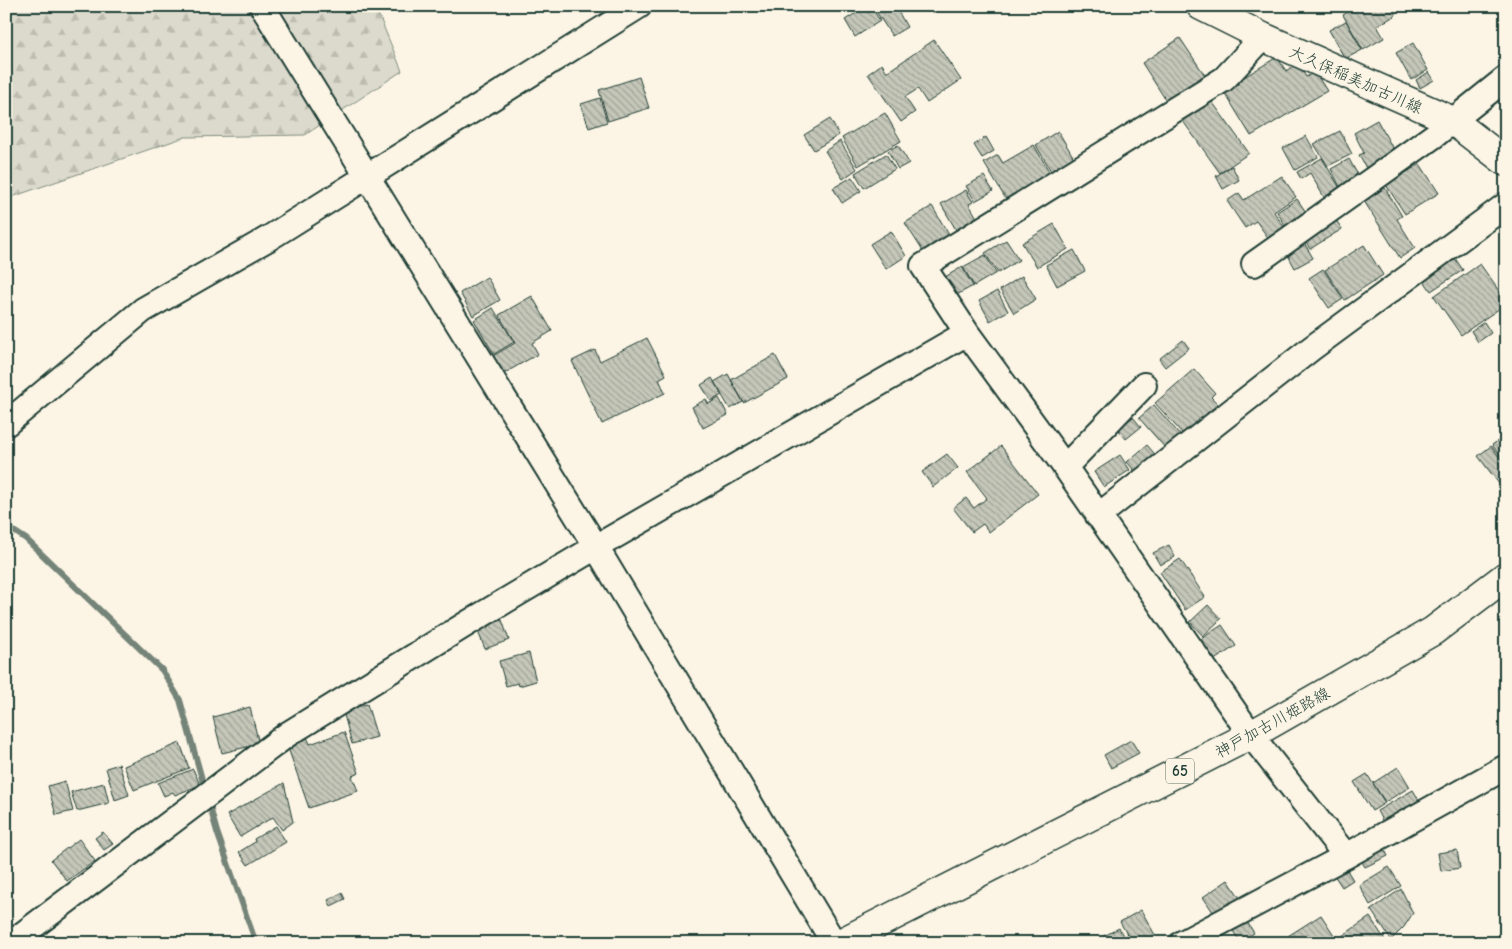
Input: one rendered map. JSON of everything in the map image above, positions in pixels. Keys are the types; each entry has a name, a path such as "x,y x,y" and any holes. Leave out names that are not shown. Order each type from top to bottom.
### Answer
{"main road":[{"name":"大久保稲美加古川線","path":"1200,6 1262,37 1453,121 1506,162"},
{"name":"神戸加古川姫路線","path":"840,943 1251,735 1434,631 1506,576"}],"street":[{"path":"262,6 596,547 834,943"},
{"path":"6,424 142,310 269,238 639,6"},
{"path":"1262,37 1224,80 923,266 967,334 1065,467 1251,735 1346,856"},
{"path":"1254,264 1453,121 1506,78"},
{"path":"1098,516 1312,348 1506,206"},
{"path":"11,943 288,734 596,547 967,334"},
{"path":"1065,467 1144,385"},
{"path":"1182,943 1346,856 1506,767"}],"green space":[{"path":"6,6 375,6 402,71 305,135 185,137 6,199"}],"building":[{"path":"867,6 871,6 880,21 855,37 845,20"},
{"path":"887,6 895,6 907,27 892,36 877,13"},
{"path":"1358,6 1391,6 1396,15 1377,26 1384,38 1363,50 1343,15"},
{"path":"1346,21 1362,50 1345,59 1329,30"},
{"path":"1180,38 1208,80 1169,105 1142,63"},
{"path":"934,40 961,80 927,103 918,89 905,97 915,112 901,122 868,74 882,64 887,72"},
{"path":"1413,43 1428,70 1411,80 1396,53"},
{"path":"1277,57 1286,71 1298,63 1306,77 1315,72 1327,91 1251,136 1223,90"},
{"path":"1429,72 1434,80 1420,88 1416,80"},
{"path":"639,77 649,108 608,121 599,90"},
{"path":"1208,96 1249,153 1220,173 1180,117"},
{"path":"600,98 607,122 589,128 581,104"},
{"path":"885,113 901,141 858,166 842,138"},
{"path":"830,119 839,135 814,150 804,135"},
{"path":"1377,120 1396,154 1367,170 1359,155 1364,153 1354,133"},
{"path":"1058,131 1074,158 1051,171 1036,145"},
{"path":"1340,131 1352,154 1328,166 1314,144"},
{"path":"1306,136 1318,157 1295,170 1283,148"},
{"path":"986,137 994,151 982,158 974,145"},
{"path":"840,141 857,169 843,179 825,151"},
{"path":"898,145 909,163 898,169 888,151"},
{"path":"1034,145 1054,180 1010,206 984,163 998,155 1003,163"},
{"path":"886,154 895,169 864,188 855,173"},
{"path":"1322,158 1341,190 1325,199 1310,173 1301,179 1297,172"},
{"path":"1349,159 1360,179 1341,189 1331,169"},
{"path":"1420,164 1439,193 1405,214 1386,185"},
{"path":"1232,166 1239,180 1223,189 1216,176"},
{"path":"984,176 993,191 975,201 966,186"},
{"path":"1282,176 1296,197 1274,212 1285,228 1269,239 1256,221 1245,228 1227,201 1239,193 1244,200"},
{"path":"852,177 861,191 842,203 833,188"},
{"path":"1385,188 1402,216 1397,219 1415,248 1400,258 1364,201"},
{"path":"966,190 973,202 969,204 980,223 959,235 941,204"},
{"path":"1297,199 1308,215 1287,228 1277,212"},
{"path":"932,206 952,240 926,256 905,223"},
{"path":"1331,213 1342,229 1310,249 1300,233"},
{"path":"1054,224 1068,249 1037,267 1022,243"},
{"path":"891,231 906,256 886,269 870,244"},
{"path":"1300,236 1313,258 1295,268 1283,246"},
{"path":"1006,240 1019,260 998,273 985,253"},
{"path":"1364,245 1383,275 1345,300 1325,270"},
{"path":"1074,250 1085,271 1057,286 1046,265"},
{"path":"1452,254 1463,270 1431,291 1420,275"},
{"path":"985,255 996,273 974,286 963,267"},
{"path":"1480,264 1506,301 1506,304 1461,335 1434,296"},
{"path":"962,267 973,286 951,298 940,280"},
{"path":"1323,269 1343,299 1329,308 1309,278"},
{"path":"1022,276 1036,299 1014,313 1000,290"},
{"path":"487,277 500,300 473,316 460,293"},
{"path":"997,291 1008,311 990,321 979,301"},
{"path":"532,296 552,331 532,343 538,354 503,374 493,356 515,343 499,315"},
{"path":"493,308 514,342 494,354 474,320"},
{"path":"1484,322 1491,333 1478,342 1471,331"},
{"path":"647,338 666,375 659,379 665,393 602,424 572,361 595,350 600,361"},
{"path":"1183,340 1189,348 1165,367 1159,359"},
{"path":"775,355 788,379 744,403 731,380"},
{"path":"1194,369 1215,393 1211,397 1218,404 1183,434 1155,403"},
{"path":"728,374 743,402 730,409 714,382"},
{"path":"712,378 722,395 711,401 701,385"},
{"path":"719,398 728,415 703,428 692,407 706,399 708,404"},
{"path":"1154,405 1182,437 1167,450 1139,418"},
{"path":"1133,417 1141,427 1126,439 1118,429"},
{"path":"1506,435 1506,463 1492,445"},
{"path":"1147,445 1159,459 1139,476 1127,462"},
{"path":"1001,446 1038,494 989,532 983,524 972,532 953,508 966,498 974,508 987,498 967,472"},
{"path":"1491,446 1506,466 1506,493 1478,456"},
{"path":"947,454 958,468 933,487 922,472"},
{"path":"1120,455 1130,470 1104,487 1094,472"},
{"path":"1169,545 1175,557 1160,565 1153,553"},
{"path":"1180,559 1205,597 1185,610 1160,572"},
{"path":"1208,605 1221,619 1203,636 1190,622"},
{"path":"502,620 509,640 485,649 477,629"},
{"path":"1222,625 1236,646 1211,662 1198,641"},
{"path":"529,653 536,681 519,686 518,683 506,686 499,661"},
{"path":"367,704 377,737 352,744 343,711"},
{"path":"250,707 259,744 222,753 213,717"},
{"path":"344,732 359,773 352,776 358,791 309,808 287,745 307,737 310,744"},
{"path":"1131,740 1139,753 1111,768 1104,755"},
{"path":"180,743 189,768 134,790 124,766"},
{"path":"119,764 129,795 115,800 106,768"},
{"path":"1398,767 1410,787 1385,802 1373,783"},
{"path":"193,769 200,785 175,795 173,792 164,796 158,783"},
{"path":"1367,774 1385,803 1372,811 1354,782"},
{"path":"65,781 73,811 56,815 48,786"},
{"path":"104,783 109,803 77,811 71,792"},
{"path":"284,783 293,822 282,830 273,817 240,837 227,815"},
{"path":"1413,790 1422,805 1385,826 1377,811"},
{"path":"276,826 286,842 248,865 239,852 255,842 254,839"},
{"path":"103,832 113,844 104,850 95,838"},
{"path":"79,839 95,861 67,881 51,860"},
{"path":"1381,843 1388,856 1365,867 1358,855"},
{"path":"1457,850 1460,868 1441,871 1438,853"},
{"path":"1344,865 1353,880 1342,887 1332,872"},
{"path":"1389,867 1401,886 1370,905 1359,885"},
{"path":"1228,880 1242,901 1217,918 1203,897"},
{"path":"1401,889 1413,913 1404,927 1391,940 1371,910"},
{"path":"342,893 345,899 331,906 328,900"},
{"path":"1141,910 1155,935 1141,943 1132,943 1120,922"},
{"path":"1321,915 1334,935 1322,943 1292,943 1288,936"},
{"path":"1244,917 1254,933 1240,942 1230,926"},
{"path":"1370,917 1387,943 1347,943 1342,936"},
{"path":"1119,928 1127,943 1091,943"}],"waterway":[{"path":"6,526 26,539 162,670 180,700 205,790"},
{"path":"208,800 217,832 256,943"}]}
